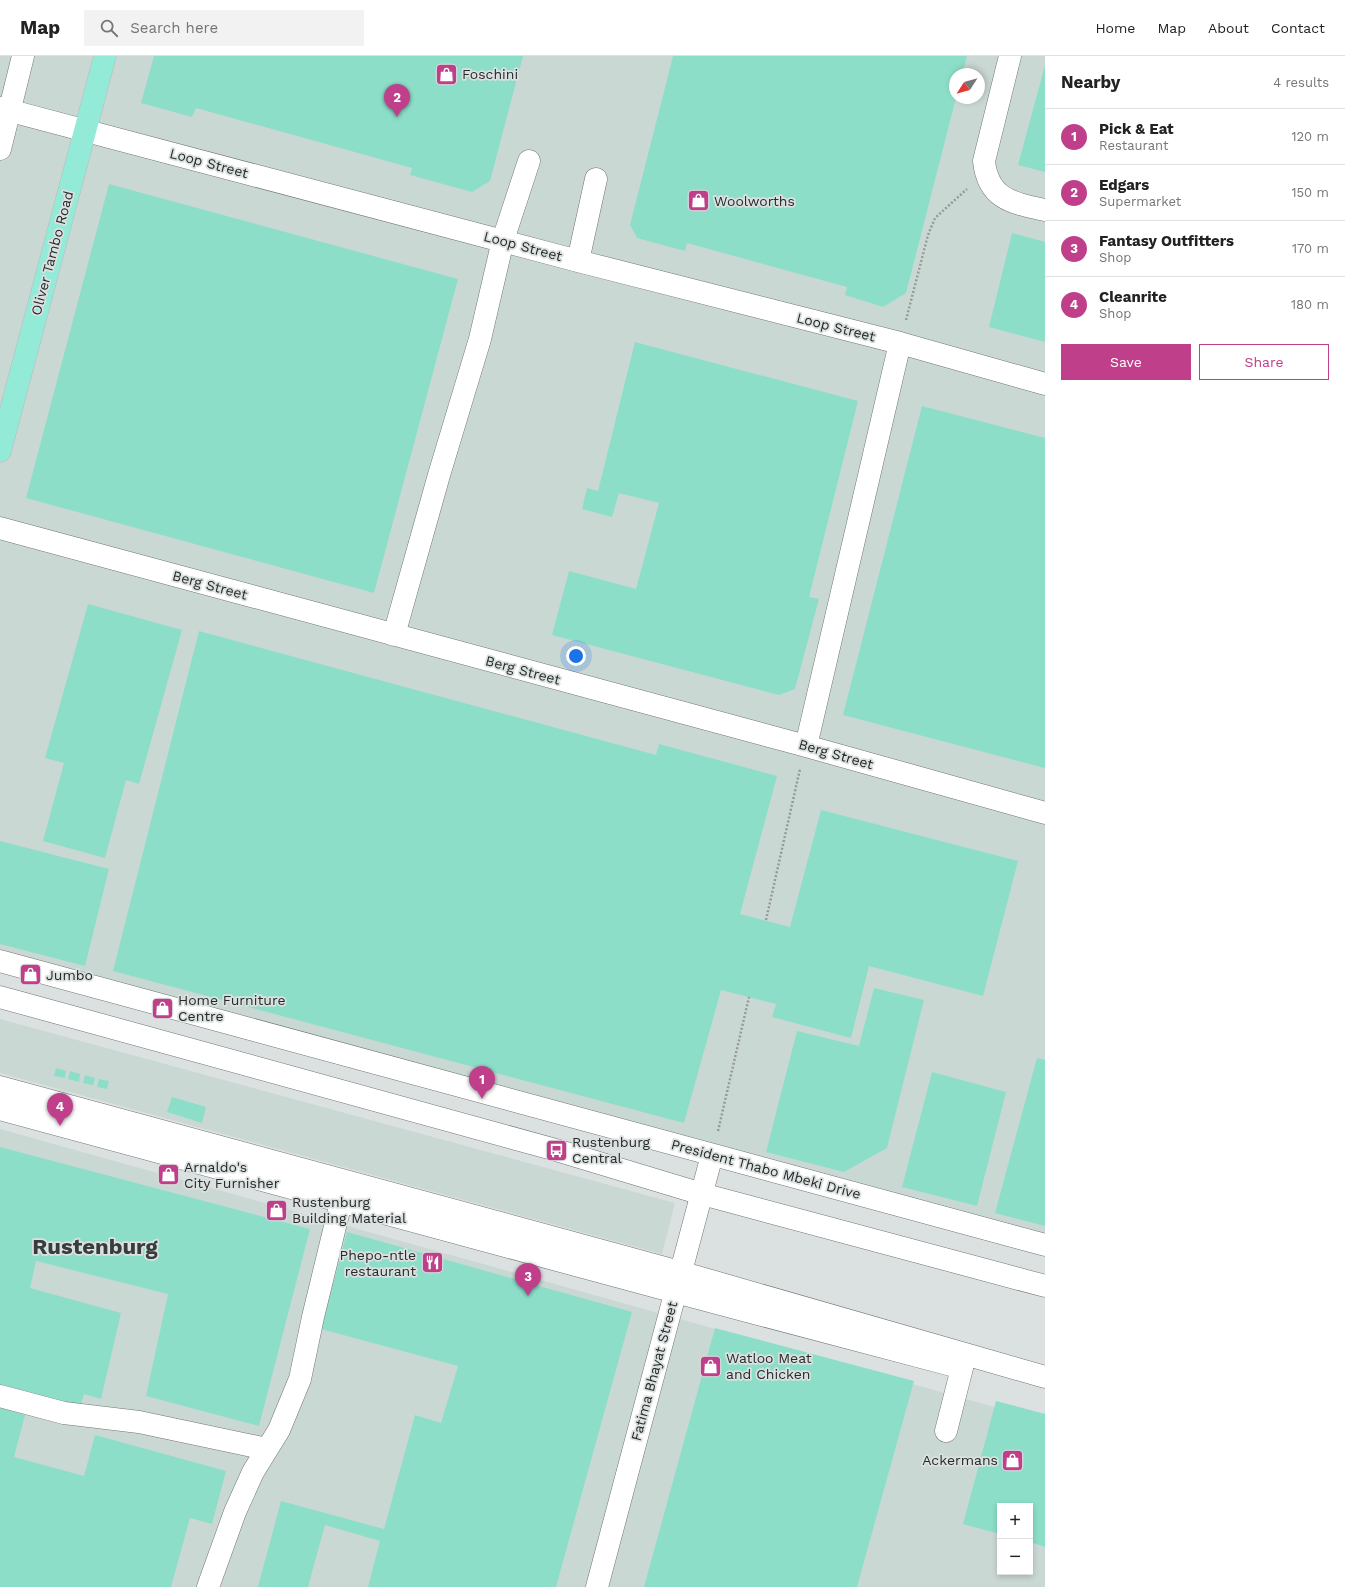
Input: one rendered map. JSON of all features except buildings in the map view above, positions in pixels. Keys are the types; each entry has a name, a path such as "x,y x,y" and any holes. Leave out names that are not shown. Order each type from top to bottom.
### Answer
{"main road":[{"name":"Oliver Tambo Road","path":"0,451 105,56"}],"street":[{"path":"0,149 5,110 23,56"},
{"path":"1010,56 984,168 991,186 1010,200 1045,210"},
{"name":"Loop Street","path":"5,110 578,261 900,343 1045,384"},
{"path":"394,635 439,475 480,339 503,240 529,161"},
{"path":"578,261 596,178"},
{"path":"806,746 900,343"},
{"name":"Berg Street","path":"0,528 806,746 1045,813"},
{"name":"President Thabo Mbeki Drive","path":"0,961 1045,1245"},
{"path":"0,997 556,1150 702,1194 1045,1286"},
{"path":"0,1087 677,1282 962,1368 1045,1390"},
{"path":"0,1109 341,1202 677,1282 1045,1377"},
{"name":"Fatima Bhayat Street","path":"597,1587 712,1155"},
{"path":"208,1587 235,1512 253,1472 279,1430 300,1379 341,1202"},
{"path":"946,1431 962,1368"},
{"path":"0,1396 64,1413 139,1422 267,1449"}],"path":[{"path":"900,343 928,235 935,218 962,194 984,168"},
{"path":"766,920 806,746"},
{"path":"712,1155 748,997"}],"shaded area":[{"path":"0,56 1045,56 1045,1235 0,951"},
{"path":"0,1019 675,1203 662,1254 0,1073"},
{"path":"0,1129 1045,1421 1045,1587 0,1587"}],"place":[{"name":"Foschini","path":"447,74"},
{"name":"Edgars","path":"397,117"},
{"name":"Woolworths","path":"698,201"},
{"name":"Jumbo","path":"30,975"},
{"name":"Home Furniture Centre","path":"163,1008"},
{"name":"Pick & Eat","path":"482,1099"},
{"name":"Cleanrite","path":"60,1126"},
{"name":"Rustenburg Central","path":"556,1150"},
{"name":"Arnaldo's City Furnisher","path":"169,1175"},
{"name":"Rustenburg Building Material","path":"277,1210"},
{"name":"Phepo-ntle restaurant","path":"432,1263"},
{"name":"Fantasy Outfitters","path":"528,1296"},
{"name":"Watloo Meat and Chicken","path":"710,1366"},
{"name":"Ackermans","path":"1013,1460"}],"district":[{"name":"Rustenburg","path":"95,1246"}]}
